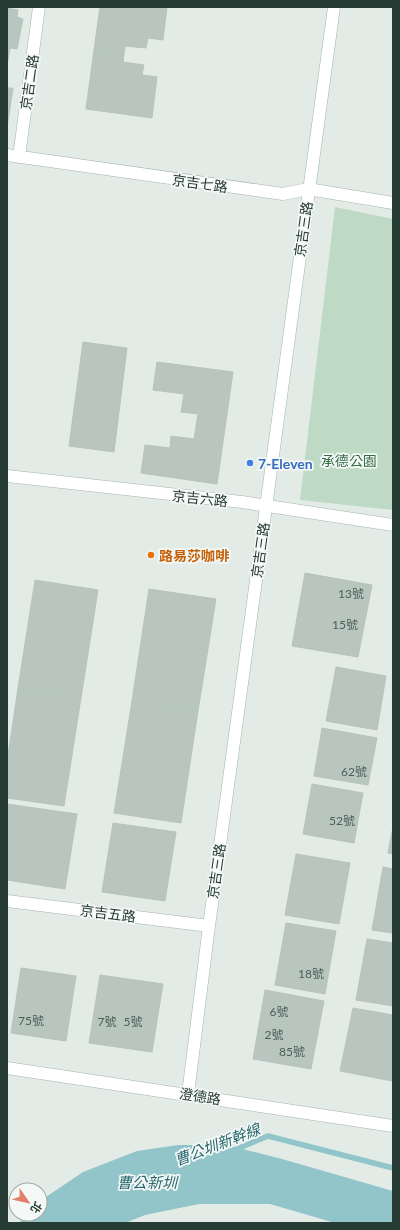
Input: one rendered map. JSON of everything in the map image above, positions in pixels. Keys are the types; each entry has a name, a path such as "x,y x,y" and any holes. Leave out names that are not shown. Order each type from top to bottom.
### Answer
{"street":[{"name":"京吉二路","path":"13,156 40,7"},
{"name":"京吉三路","path":"188,1094 209,926 308,189 334,7"},
{"name":"京吉七路","path":"13,156 283,194 308,189 393,203"},
{"name":"京吉六路","path":"7,476 242,502 266,507 393,525"},
{"name":"京吉五路","path":"7,900 209,926"},
{"name":"澄德路","path":"7,1068 393,1126"}],"green space":[{"name":"承德公園","path":"335,207 393,219 393,510 300,500"}],"water":[{"name":"曹公新圳","path":"178,1145 227,1145 282,1159 393,1191 393,1223 335,1223 270,1204 199,1204 145,1215 125,1223 19,1223 48,1222 48,1196 83,1172 137,1151"}],"building":[{"path":"100,7 167,7 163,40 148,38 146,48 125,46 124,54 94,50"},
{"path":"7,8 18,10 17,17 23,19 17,49 10,48 7,66"},
{"path":"94,50 124,54 123,62 144,65 142,75 157,77 152,118 86,109"},
{"path":"7,88 13,88 7,128"},
{"path":"83,342 127,348 114,452 69,446"},
{"path":"157,362 233,372 217,484 141,473 145,445 170,448 171,436 194,439 198,414 181,412 184,394 153,390"},
{"path":"305,573 372,585 358,657 292,646"},
{"path":"35,580 98,590 81,698 18,688"},
{"path":"149,589 216,599 198,711 132,701"},
{"path":"336,667 386,676 377,730 326,721"},
{"path":"18,688 81,698 64,806 7,798 7,762"},
{"path":"132,701 198,711 181,823 114,813"},
{"path":"322,728 377,738 368,785 314,776"},
{"path":"312,784 363,793 354,843 303,834"},
{"path":"7,804 77,814 65,889 7,880"},
{"path":"113,823 176,832 165,901 102,892"},
{"path":"393,827 393,854 388,853"},
{"path":"296,854 350,863 339,924 285,915"},
{"path":"383,867 393,869 393,933 372,930"},
{"path":"286,923 336,931 325,994 275,985"},
{"path":"367,939 393,943 393,1006 356,1000"},
{"path":"21,968 76,976 66,1041 11,1033"},
{"path":"100,975 163,984 152,1052 89,1043"},
{"path":"265,990 324,1001 311,1069 253,1059"},
{"path":"353,1008 393,1015 392,1081 340,1071"}],"waterway":[{"name":"曹公圳新幹線","path":"232,1151 268,1136 393,1168"}],"place":[{"name":"7-Eleven","path":"250,463"},
{"name":"路易莎咖啡","path":"151,555"}]}
